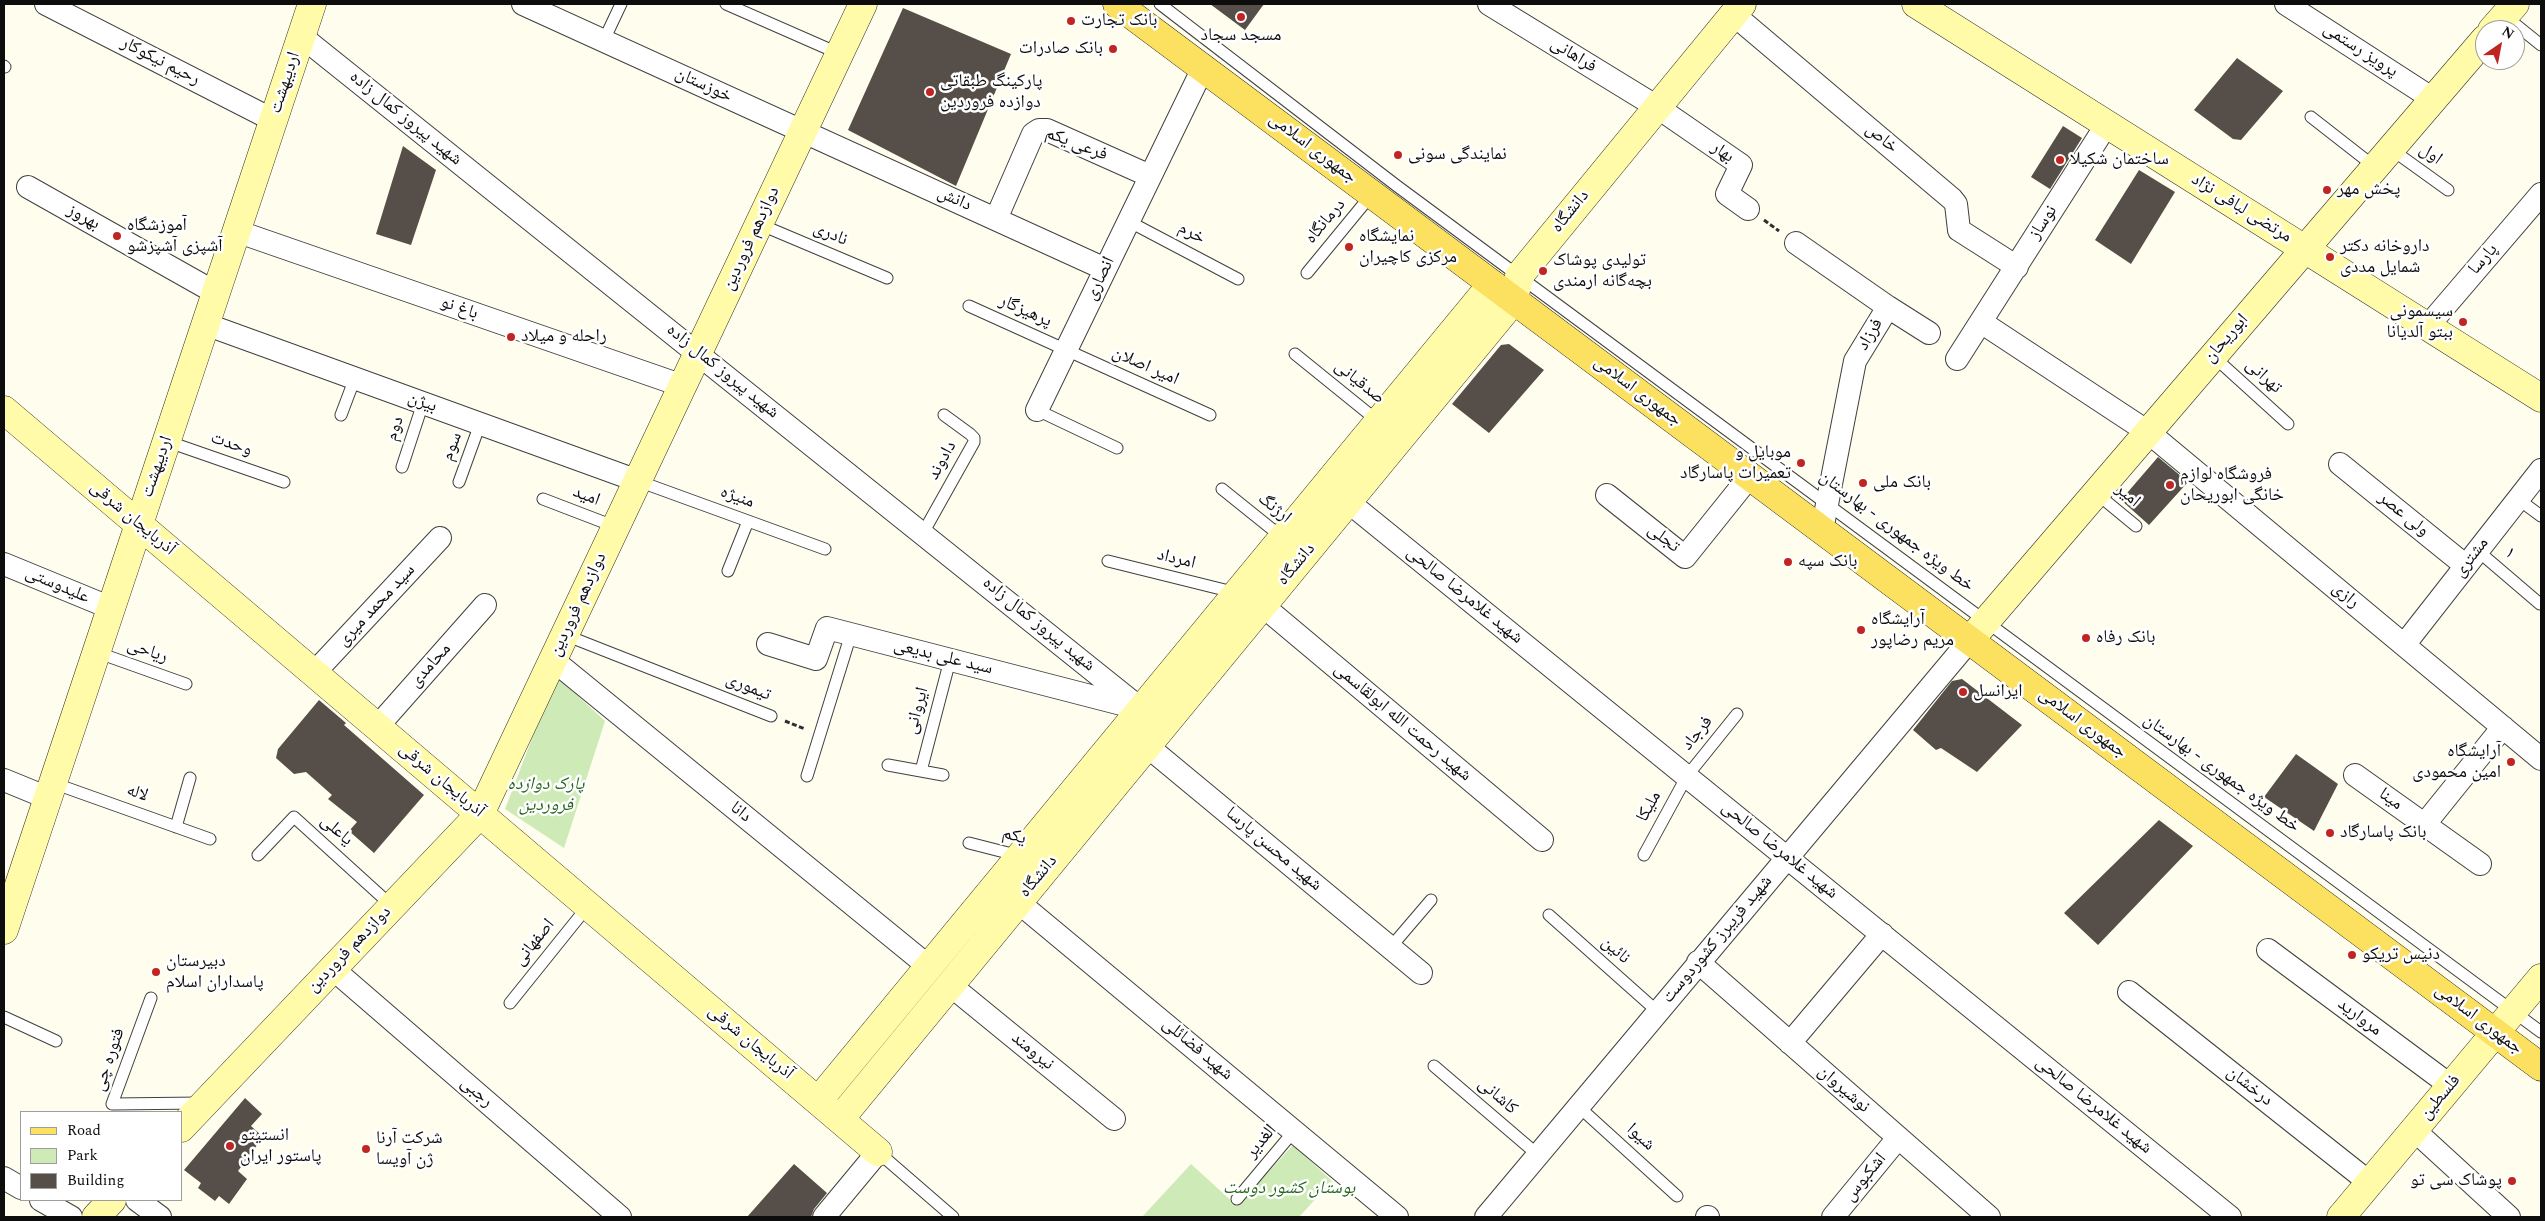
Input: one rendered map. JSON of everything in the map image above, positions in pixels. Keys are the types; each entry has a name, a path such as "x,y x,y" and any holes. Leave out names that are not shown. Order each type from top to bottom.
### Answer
{"main road":[{"name":"اردیبهشت","path":"4,930 10,888 50,790 312,4"},
{"name":"دوازدهم فروردین","path":"182,1127 480,814 863,4"},
{"name":"مرتضی لبافی نژاد","path":"1916,4 2541,398"},
{"name":"جمهوری اسلامی","path":"1122,5 1203,68 1492,284 1517,288 1750,476 1822,530 1978,631 2541,1067"},
{"name":"دانشگاه","path":"840,1119 1263,606 1327,484 1390,430 1517,288 1732,7"},
{"name":"ابوریحان","path":"1978,631 2475,51"},
{"name":"دانشگاه","path":"818,1101 1237,593 1349,502 1390,430 1492,284"},
{"name":"آذربایجان شرقی","path":"4,410 878,1152"},
{"path":"1237,593 1263,606"},
{"path":"1133,718 1156,736"},
{"path":"928,966 950,985"},
{"name":"فلسطین","path":"2341,1217 2541,978"},
{"path":"96,1217 111,1201"}],"street":[{"name":"رحیم نیکوکار","path":"46,4 273,120"},
{"name":"خوزستان","path":"523,4 803,132"},
{"name":"فراهانی","path":"1489,4 1657,107"},
{"name":"پرویز رستمی","path":"2286,4 2433,99"},
{"name":"خاص","path":"1732,7 1952,199 1956,204 1959,230 2017,266"},
{"name":"شهید پیروز کمال زاده","path":"301,36 923,533 1133,718"},
{"name":"انصاری","path":"1037,410 1203,68"},
{"name":"بهار","path":"1657,107 1741,166 1727,194 1748,209"},
{"name":"نوساز","path":"1958,359 2107,124"},
{"name":"فرعی یکم","path":"996,219 1033,134 1039,130 1047,130 1150,176"},
{"name":"دانش","path":"803,132 1105,269"},
{"name":"بهروز","path":"28,187 216,293"},
{"name":"پارسا","path":"2428,326 2538,204"},
{"name":"باغ نو","path":"236,231 683,386"},
{"name":"فرزاد","path":"1796,243 1888,307 1855,361 1822,530"},
{"path":"1888,307 1929,333"},
{"path":"1981,322 2148,432"},
{"name":"بیژن","path":"205,324 638,481"},
{"name":"رازی","path":"2148,432 2541,759"},
{"name":"ولی عصر","path":"2340,464 2472,558"},
{"name":"مشتری","path":"2404,645 2541,470"},
{"name":"تجلی","path":"1607,495 1685,557 1750,476"},
{"name":"شهید غلامرضا صالحی","path":"1327,484 2230,1217"},
{"name":"سید محمد میری","path":"314,673 440,538"},
{"name":"علیدوستی","path":"4,564 111,608"},
{"name":"محامدی","path":"377,727 485,605"},
{"name":"شهید رحمت الله ابولقاسمی","path":"1263,606 1542,840"},
{"name":"سید علی بدیعی","path":"768,644 816,659 827,628 950,660 1133,718"},
{"name":"شهید فریبرز کشوردوست","path":"1486,1217 1698,962 1978,631"},
{"name":"دانا","path":"553,660 928,966"},
{"path":"2424,825 2503,727"},
{"name":"شهید محسن پارسا","path":"1156,736 1390,948 1421,973"},
{"name":"مینا","path":"2355,775 2480,864"},
{"path":"4,780 50,790"},
{"name":"شهید فضائلی","path":"996,885 1019,902 1397,1217"},
{"path":"1790,1043 1882,934"},
{"name":"مروارید","path":"2268,950 2451,1086"},
{"name":"نوشیروان","path":"1698,962 1989,1217"},
{"name":"رجبی","path":"332,969 620,1217"},
{"name":"نیرومند","path":"950,985 1114,1119"},
{"name":"درخشان","path":"2129,992 2370,1183"},
{"path":"2414,1130 2509,1217"},
{"name":"اشکبوس","path":"1833,1217 1898,1138"},
{"path":"824,1217 878,1152"},
{"path":"4,1178 20,1187"},
{"path":"43,1201 71,1217"},
{"path":"138,1201 160,1217"}],"lane":[{"path":"604,40 620,4"},
{"path":"726,4 840,54"},
{"name":"خط ویژه جمهوری - بهارستان","path":"1160,4 1397,186 1517,288 1828,503 1978,631 2541,1032"},
{"path":"2504,16 2541,45"},
{"name":"اول","path":"2311,118 2383,158 2448,190"},
{"name":"درمانگاه","path":"1307,273 1372,194"},
{"name":"خرم","path":"1128,221 1238,279"},
{"name":"نادری","path":"759,224 887,278"},
{"name":"پرهیزگار","path":"970,306 1066,350"},
{"name":"امیر اصلان","path":"1066,350 1210,415"},
{"name":"صدقیانی","path":"1295,354 1390,430"},
{"name":"تهرانی","path":"2213,356 2288,424"},
{"path":"341,414 354,378"},
{"name":"دوم","path":"402,467 423,403"},
{"name":"انصاری","path":"1037,410 1117,448"},
{"name":"دادوند","path":"923,533 974,442 974,438 970,434 944,415"},
{"name":"سوم","path":"459,482 480,424"},
{"name":"وحدت","path":"166,441 284,482"},
{"name":"منیژه","path":"638,481 825,549"},
{"name":"ارژنگ","path":"1222,489 1293,547"},
{"name":"امیر","path":"2096,493 2136,526"},
{"path":"2518,499 2541,516"},
{"name":"امید","path":"543,500 616,527"},
{"path":"728,571 748,521"},
{"name":"۱","path":"2472,558 2540,604"},
{"name":"امرداد","path":"1108,562 1237,593"},
{"name":"تیموری","path":"565,634 772,716"},
{"path":"807,776 851,634"},
{"name":"ریاحی","path":"96,652 186,684"},
{"name":"ایروانی","path":"921,771 950,660"},
{"name":"فرجاد","path":"1687,776 1737,714"},
{"path":"888,765 943,775"},
{"name":"ملیکا","path":"1644,855 1687,776"},
{"path":"176,827 190,778"},
{"name":"لاله","path":"50,790 176,827 210,839"},
{"name":"یاعلی","path":"258,855 294,817 392,906"},
{"name":"یکم","path":"968,842 1049,865"},
{"path":"1390,948 1431,900"},
{"name":"اصفهانی","path":"510,1003 588,906"},
{"name":"نائین","path":"1549,915 1658,1012"},
{"name":"فتوره چی","path":"151,998 112,1104 205,1103"},
{"path":"4,1018 56,1040"},
{"name":"کاشانی","path":"1434,1066 1538,1155"},
{"name":"شیوا","path":"1578,1106 1677,1196"},
{"name":"الغدیر","path":"1237,1199 1294,1131"},
{"path":"878,1152 953,1217"}],"path":[{"path":"1748,209 1796,243"},
{"name":"تیموری","path":"772,716 820,735"}],"green space":[{"name":"پارک دوازده فروردین","path":"556,676 605,721 564,848 505,809"},
{"name":"بوستان کشور دوست","path":"1293,1145 1332,1181 1299,1217 1142,1217 1191,1164 1237,1206"}],"building":[{"name":"مسجد سجاد","path":"1210,4 1264,4 1245,30"},
{"name":"پارکینگ طبقاتی دوازده فروردین","path":"903,8 1011,54 956,186 848,130"},
{"path":"2237,58 2283,91 2241,140 2233,139 2194,110"},
{"name":"ساختمان شکیلا","path":"2063,126 2082,138 2050,189 2031,177"},
{"path":"403,146 436,170 411,245 376,234"},
{"path":"2139,170 2175,192 2131,264 2095,240"},
{"path":"1509,344 1544,370 1489,433 1452,404 1501,345"},
{"path":"2158,457 2188,482 2149,525 2121,500"},
{"path":"1962,679 2022,725 1977,772 1941,748 1936,750 1913,730 1952,681"},
{"path":"319,700 346,723 344,725 424,795 374,853 349,831 357,822 328,799 332,795 306,772 294,774 276,758 278,749"},
{"path":"2296,754 2338,784 2314,831 2264,797"},
{"path":"2159,820 2193,846 2098,945 2064,913"},
{"name":"انستیتو پاستور ایران","path":"245,1098 262,1114 251,1126 263,1137 238,1171 247,1179 229,1204 219,1196 215,1201 198,1188 201,1183 184,1170"},
{"path":"794,1164 827,1193 814,1209 811,1217 747,1217"}],"place":[{"name":"مسجد سجاد","path":"1241,17"},
{"name":"بانک تجارت","path":"1071,21"},
{"name":"بانک صادرات","path":"1113,49"},
{"name":"پارکینگ طبقاتی دوازده فروردین","path":"930,92"},
{"name":"نمایندگی سونی","path":"1398,155"},
{"name":"ساختمان شکیلا","path":"2060,160"},
{"name":"پخش مهر","path":"2327,190"},
{"name":"آموزشگاه آشپزی آشپزشو","path":"117,236"},
{"name":"نمایشگاه مرکزی کاچیران","path":"1349,247"},
{"name":"داروخانه دکتر شمایل مددی","path":"2330,257"},
{"name":"تولیدی پوشاک بچه‌گانه ارمندی","path":"1543,271"},
{"name":"سیسمونی ببتو آلدیانا","path":"2463,322"},
{"name":"راحله و میلاد","path":"511,337"},
{"name":"موبایل و تعمیرات پاسارگاد","path":"1801,463"},
{"name":"بانک ملی","path":"1863,483"},
{"name":"فروشگاه لوازم خانگی ابوریحان","path":"2170,485"},
{"name":"بانک سپه","path":"1788,562"},
{"name":"آرایشگاه مریم رضاپور","path":"1861,630"},
{"name":"بانک رفاه","path":"2086,638"},
{"name":"ایرانسل","path":"1963,692"},
{"name":"آرایشگاه امین محمودی","path":"2511,762"},
{"name":"بانک پاسارگاد","path":"2330,833"},
{"name":"دنیس تریکو","path":"2352,955"},
{"name":"دبیرستان پاسداران اسلام","path":"156,972"},
{"name":"انستیتو پاستور ایران","path":"230,1146"},
{"name":"شرکت آرنا ژن آویسا","path":"366,1149"},
{"name":"پوشاک سی تو","path":"2512,1181"}]}
